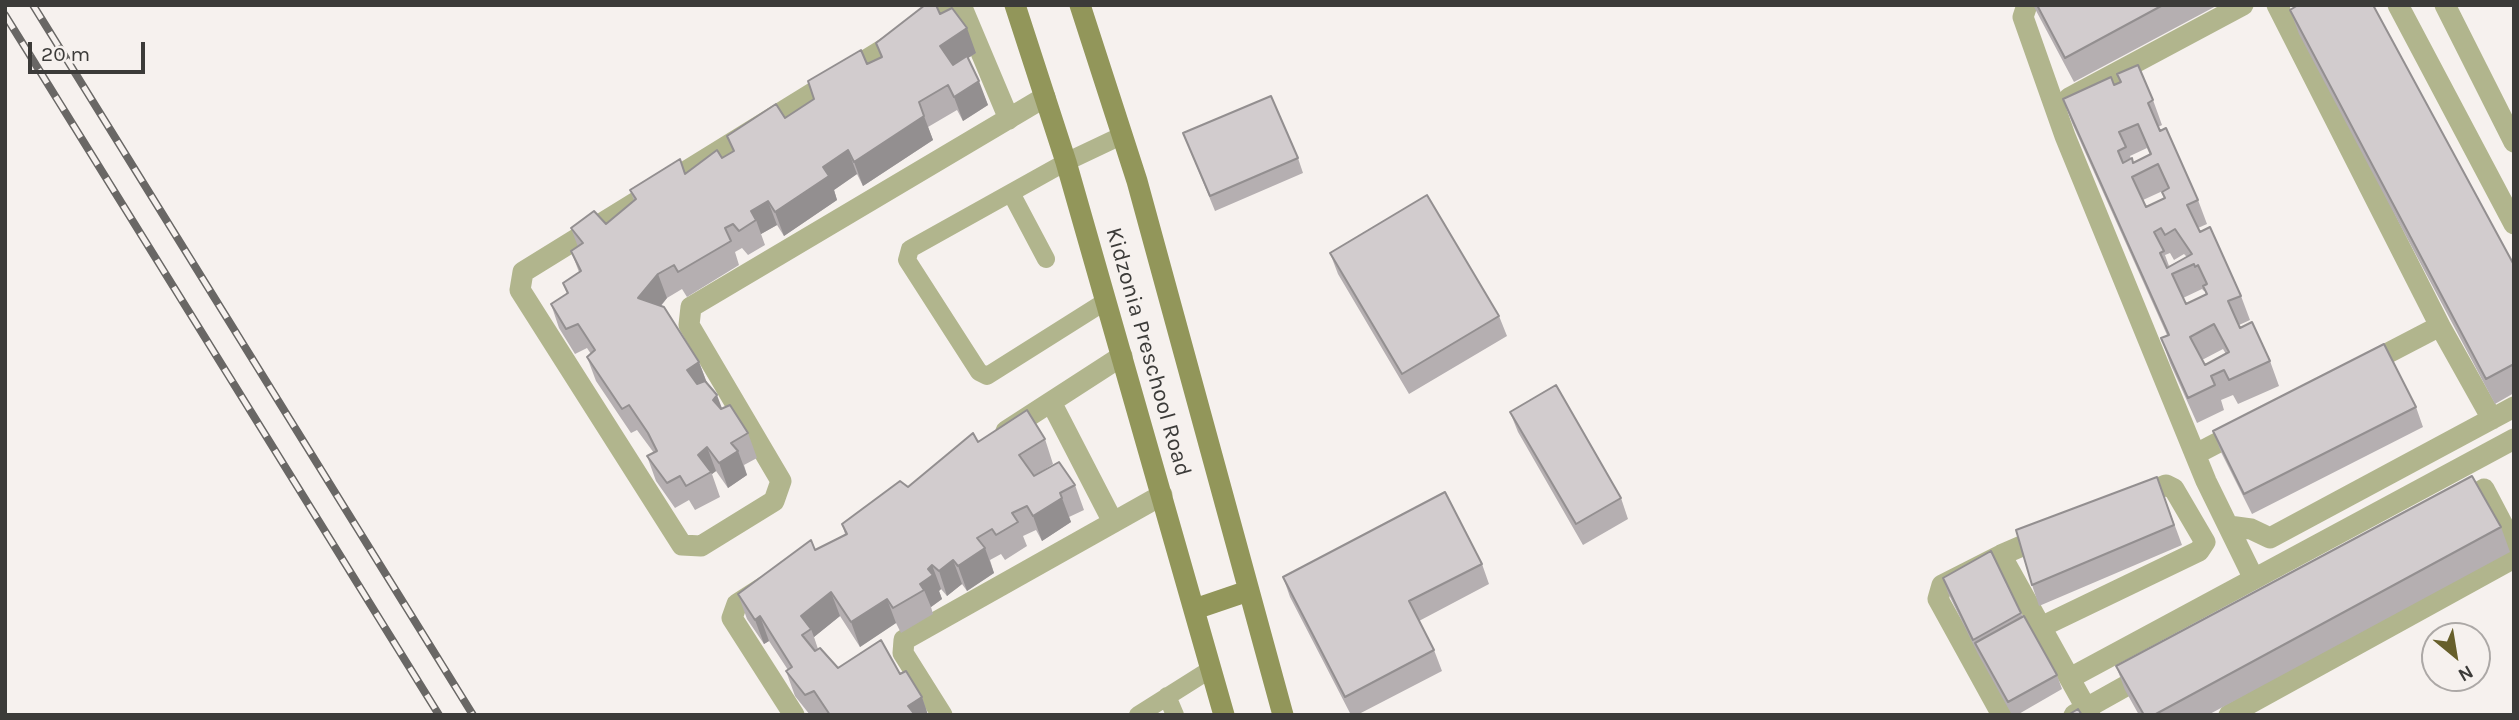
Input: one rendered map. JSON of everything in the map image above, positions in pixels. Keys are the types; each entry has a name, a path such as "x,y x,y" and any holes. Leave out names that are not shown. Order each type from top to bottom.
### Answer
{"street":[{"path":"955,5 523,272 520,290 682,545 701,546 774,501 781,481 689,325 691,307 1045,97"},
{"path":"961,5 1009,119"},
{"name":"Kidzonia Preschool Road","path":"1015,5 1066,162 1224,715"},
{"name":"Kidzonia Preschool Road","path":"1080,5 1123,135 1283,715"},
{"path":"2027,5 2023,17 2054,106 2196,454 2254,579"},
{"path":"2054,106 2243,5"},
{"path":"2277,5 2440,326 2492,419"},
{"path":"2398,5 2514,224"},
{"path":"2445,5 2514,142"},
{"path":"2342,377 2440,326"},
{"path":"986,444 1122,356"},
{"path":"1051,402 1114,522"},
{"path":"2229,526 2250,529 2270,538 2514,407"},
{"path":"2196,454 2257,422"},
{"path":"2070,678 2514,439"},
{"path":"2470,462 2514,546"},
{"path":"2041,626 2199,551 2204,542 2174,489 2166,485 2115,506"},
{"path":"2436,516 2484,489"},
{"path":"942,715 903,653 904,640 1162,495"},
{"path":"2002,715 1938,599 1942,585 2001,555 2065,528"},
{"path":"2001,555 2070,678 2083,712 2171,661"},
{"path":"2229,715 2514,558"},
{"path":"782,575 737,604 732,618 794,715"},
{"path":"1195,610 1248,591"}],"lane":[{"path":"1106,301 987,376 979,372 907,260 910,249 1066,162 1123,135"},
{"path":"1011,193 1046,258"},
{"path":"1138,715 1211,669"},
{"path":"1167,696 1175,715"}],"building":[{"path":"925,5 936,5 940,14 952,8 967,28 940,46 953,65 967,56 979,81 954,97 948,85 919,102 924,116 854,162 848,150 823,167 829,176 775,212 768,201 751,211 756,220 739,231 733,224 725,228 731,241 678,272 674,265 658,274 638,298 664,307 699,362 687,370 697,384 705,381 717,395 713,400 721,409 730,405 748,433 731,443 738,451 719,463 707,447 698,455 711,472 686,486 680,476 667,483 647,456 657,451 648,433 629,405 622,409 587,357 595,350 578,324 566,329 551,304 568,293 563,283 581,271 571,251 583,243 571,228 594,211 606,224 636,199 630,190 680,159 685,174 717,150 722,158 734,151 727,136 776,104 785,118 814,99 808,81 861,50 867,64 882,57 876,43"},
{"path":"2037,5 2163,5 2065,58"},
{"path":"2298,5 2373,5 2514,265 2514,364 2486,379 2290,10"},
{"path":"2138,65 2153,100 2148,103 2160,131 2166,128 2198,200 2187,205 2200,232 2210,227 2241,296 2228,301 2240,328 2252,322 2270,361 2229,380 2224,370 2211,376 2215,385 2188,398 2161,338 2169,335 2063,99 2111,77 2114,85 2121,82 2117,74","holes":["2138,124 2151,154 2133,163 2132,158 2123,163 2118,151 2126,147 2119,132","2158,164 2169,188 2162,192 2165,198 2146,207 2132,177","2161,228 2165,235 2175,229 2192,254 2167,268 2160,253 2164,251 2154,232","2194,264 2195,267 2198,265 2207,284 2203,286 2207,294 2186,304 2172,274","2214,324 2229,352 2205,365 2190,337"]},
{"path":"1271,96 1298,158 1210,196 1183,133"},
{"path":"1427,195 1499,316 1402,374 1330,253"},
{"path":"2384,344 2416,407 2244,494 2213,431"},
{"path":"1556,385 1621,498 1576,524 1510,412"},
{"path":"1027,410 1045,439 1019,455 1034,476 1059,462 1075,485 1060,493 1062,498 1033,516 1027,506 1012,513 1018,522 996,535 992,529 977,538 985,548 958,566 953,560 939,571 932,565 928,569 933,575 920,584 924,590 893,608 887,599 851,622 831,592 801,616 811,629 802,635 815,651 820,648 838,668 881,640 900,674 906,671 922,697 908,706 915,715 830,715 814,691 805,695 786,671 792,667 760,616 755,620 738,594 811,540 815,550 847,534 842,524 900,481 908,487 973,433 978,442"},
{"path":"2472,476 2501,527 2154,715 2144,715 2116,666"},
{"path":"2157,477 2174,525 2032,585 2016,530"},
{"path":"1445,492 1482,564 1409,601 1434,650 1345,697 1283,577"},
{"path":"1991,551 2021,613 1973,640 1943,578"},
{"path":"2024,616 2057,675 2008,702 1975,643"},
{"path":"2078,709 2082,715 2068,715"}],"railway":[{"path":"33,5 473,715"},
{"path":"5,15 439,715"}]}
